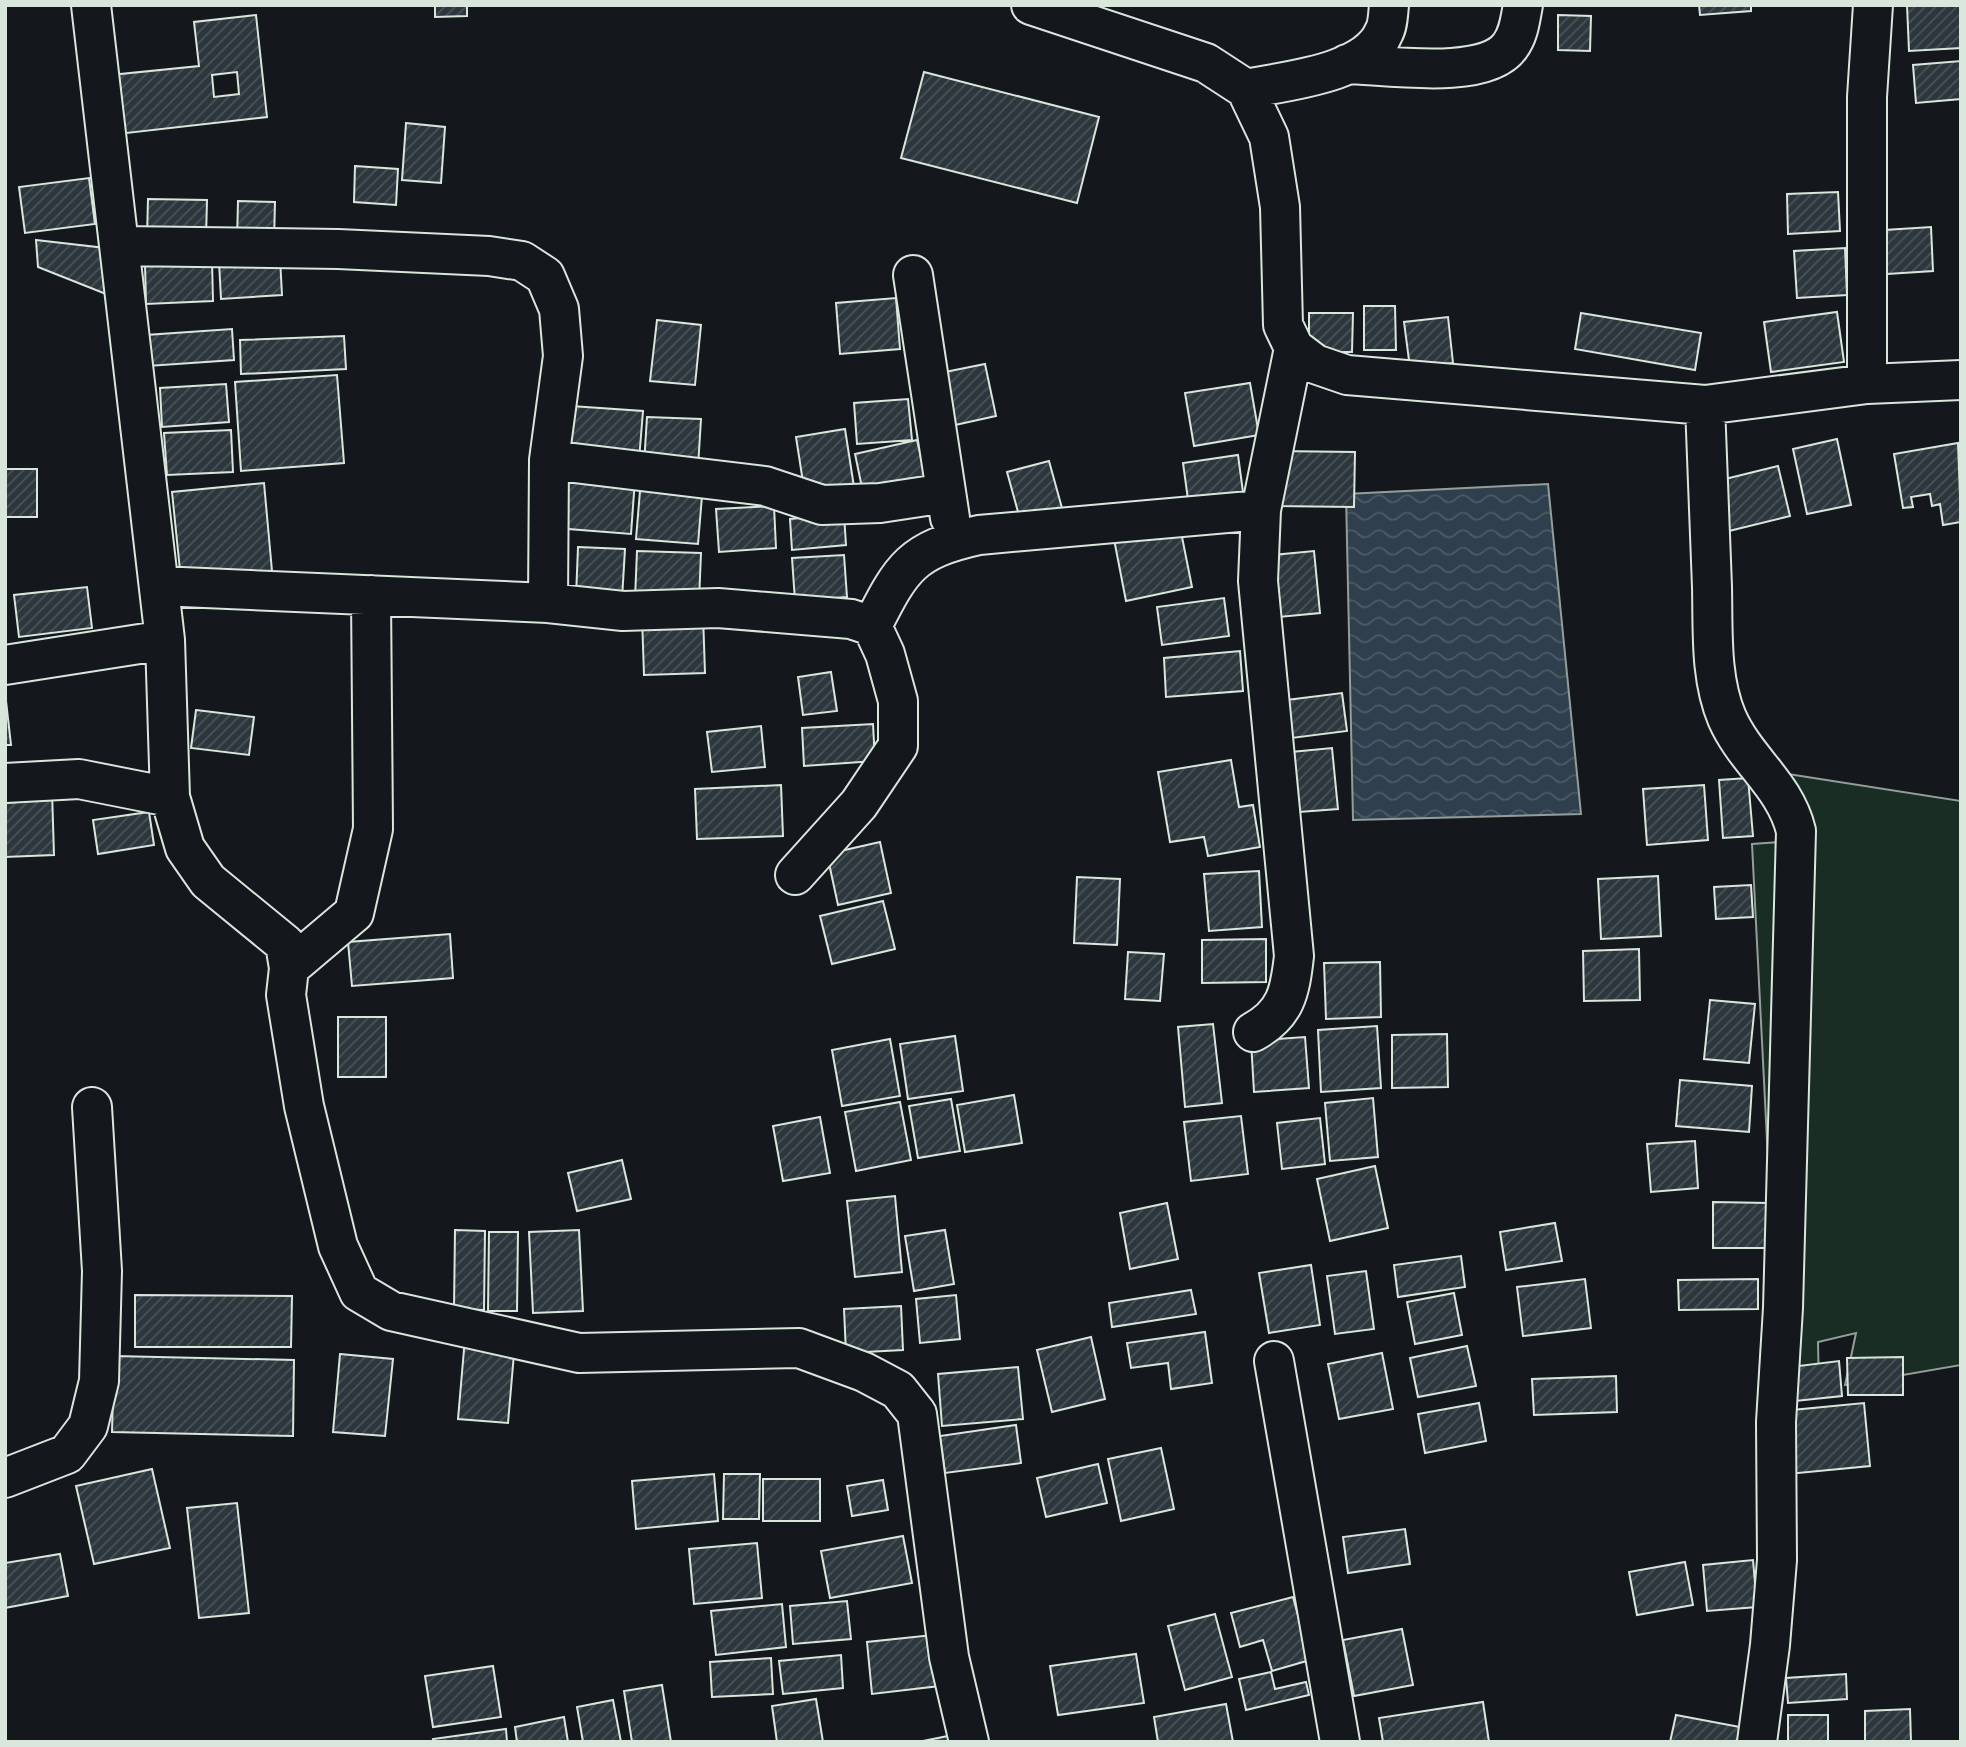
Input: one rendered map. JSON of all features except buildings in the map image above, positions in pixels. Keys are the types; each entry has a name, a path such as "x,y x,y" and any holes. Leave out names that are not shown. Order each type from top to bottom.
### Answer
{"street":[{"path":"91,5 165,640 170,797 185,848 208,881 285,944 289,968 286,995 304,1106 338,1246 359,1292 391,1311 579,1353 799,1349 864,1371 898,1390 917,1414 949,1657 969,1742"},
{"path":"1031,5 1206,63 1246,89 1269,137 1280,207 1283,325 1294,348 1315,364 1347,375 1706,405 1867,384 1961,380"},
{"path":"1246,89 1329,72 1365,56 1384,33 1389,5"},
{"path":"1347,64 1439,68 1468,66 1493,59 1509,49 1519,29 1523,5"},
{"path":"1867,384 1867,97 1872,5"},
{"path":"121,246 338,249 489,256 522,261 545,276 559,309 563,356 549,460 548,603"},
{"path":"913,275 954,541"},
{"path":"1253,1032 1273,1021 1290,990 1294,956 1263,658 1258,581 1261,510 1294,348"},
{"path":"1706,405 1714,668 1727,718 1747,752 1780,790 1791,811 1796,831 1783,1308 1776,1422 1777,1560 1770,1646 1757,1742"},
{"path":"549,460 765,485 822,505 870,504 946,493"},
{"path":"872,626 896,578 912,561 936,546 979,535 1261,510"},
{"path":"159,586 548,603 623,611 718,608 850,619 872,626 886,654 898,701 898,746 859,804 795,874"},
{"path":"289,968 354,913 373,829 371,595"},
{"path":"5,664 165,640"},
{"path":"5,783 79,779 170,797"},
{"path":"5,1478 67,1454 88,1426 99,1381 102,1271 92,1107"},
{"path":"1274,1361 1340,1742"}],"green space":[{"path":"1788,774 1961,801 1961,1365 1845,1385 1856,1333 1818,1342 1819,1390 1782,1384 1777,1338 1752,844 1780,842"}],"water":[{"path":"1548,484 1581,814 1353,820 1346,494"}]}
